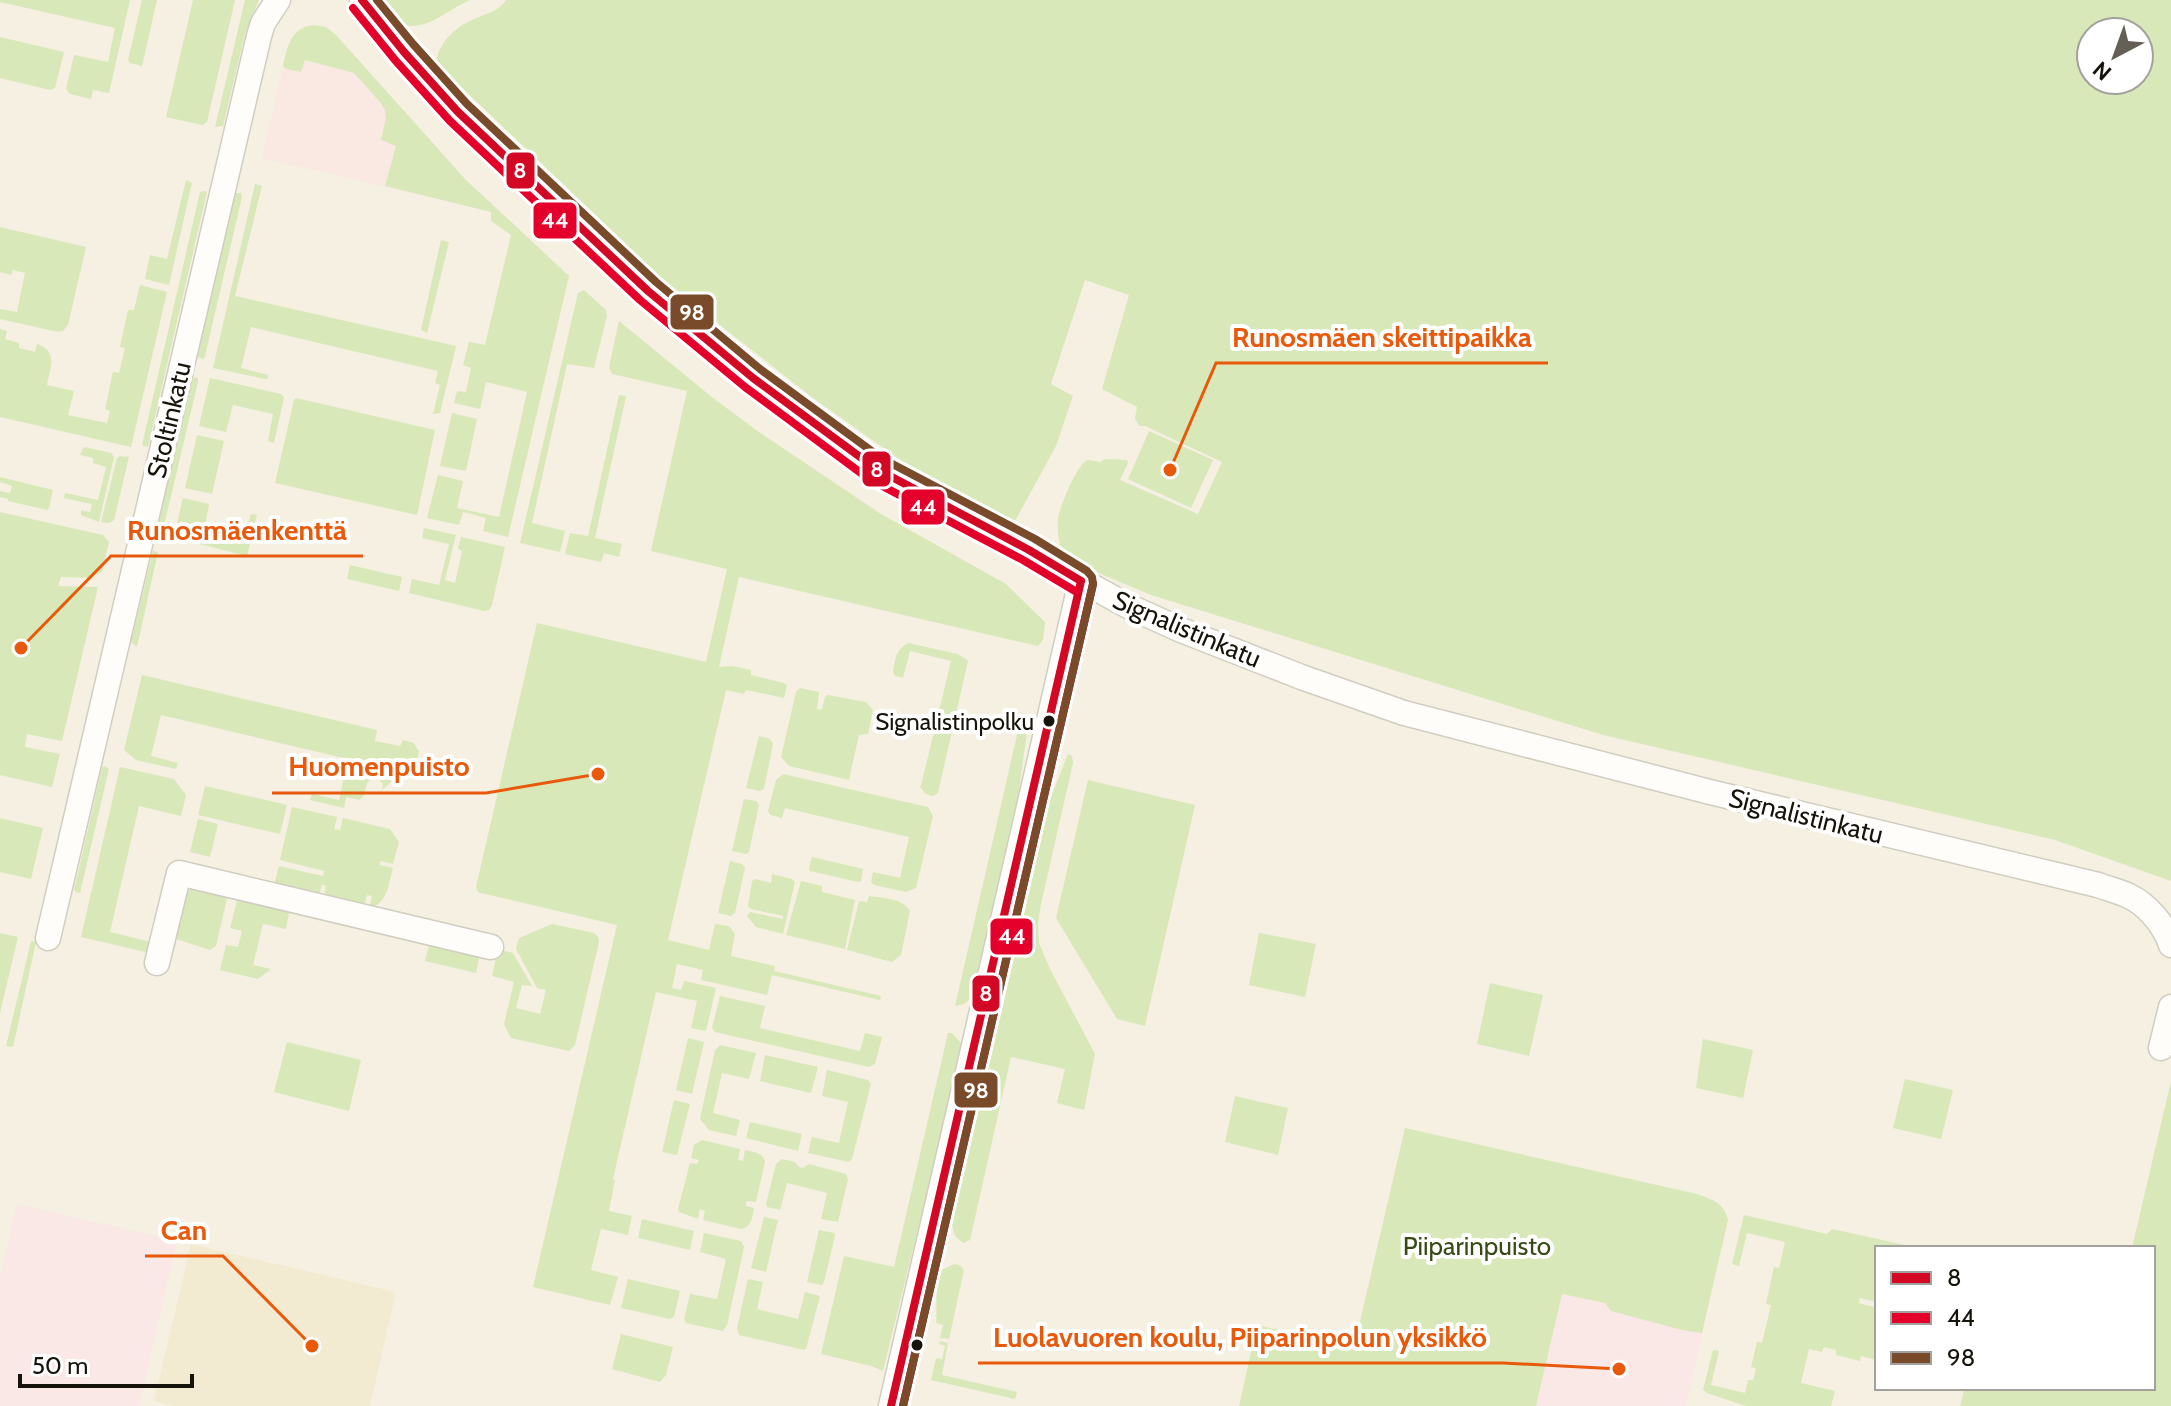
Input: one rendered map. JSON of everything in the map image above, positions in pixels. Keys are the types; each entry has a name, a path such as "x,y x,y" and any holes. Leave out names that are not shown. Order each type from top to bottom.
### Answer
{"street":[{"name":"Stoltinkatu","path":"48,938 256,49 263,23 278,0"},
{"name":"Signalistinkatu","path":"362,0 458,112 648,291 753,378 875,468 1128,606 1304,678 1404,713 1710,792 2098,885 2131,896 2153,914 2171,945"},
{"path":"891,1406 1081,581"},
{"path":"157,963 179,873 491,947"},
{"path":"2161,1048 2171,1007"}],"shaded area":[{"path":"310,25 326,27 336,35 465,179 443,200 262,158 288,46 294,34"},
{"path":"17,1204 177,1241 139,1406 0,1406 0,1276"},
{"path":"191,1244 396,1292 370,1406 174,1406 154,1401"},
{"path":"1562,1294 1704,1326 1686,1406 1536,1406"}],"green space":[{"path":"0,0 130,0 109,93 93,90 91,99 70,94 66,89 74,55 108,62 115,28"},
{"path":"142,0 157,0 142,66 128,60"},
{"path":"193,0 235,0 207,122 202,125 166,117"},
{"path":"245,0 259,0 245,34 223,126 215,127"},
{"path":"381,0 470,0 429,22 411,26 401,25"},
{"path":"506,0 2171,0 2171,881 2055,840 1603,735 1151,595 1094,571 1061,552 1058,535 1062,505 1084,463 1088,460 1127,460 1120,480 1198,514 1222,462 1139,426 1135,418 1137,407 1102,389 1129,295 1085,280 1051,384 1073,396 1056,446 1015,521 902,461 813,398 670,286 436,63 441,47 451,34 471,20 494,11"},
{"path":"314,25 326,27 336,35 465,179 569,276 508,537 483,531 486,518 463,512 459,525 427,518 438,475 463,481 457,508 499,517 527,392 486,382 480,409 454,403 457,391 466,392 471,368 463,365 469,342 485,345 511,235 491,221 491,212 385,186 396,146 381,140 386,118 380,102 354,73 305,60 301,72 283,66 295,34"},
{"path":"0,37 64,52 55,88 50,90 0,78"},
{"path":"186,180 192,183 169,285 145,279 150,255 167,259"},
{"path":"255,184 262,186 235,296 456,346 440,413 433,414 440,385 435,383 438,371 251,327 241,368 268,375 268,378 213,368"},
{"path":"200,192 207,192 148,447 142,445"},
{"path":"241,193 203,359 197,356 234,194"},
{"path":"0,227 86,247 68,325 63,331 0,319 0,309 17,312 25,273 13,270 11,275 0,272"},
{"path":"441,240 449,242 427,333 421,330"},
{"path":"140,285 167,292 131,447 0,417 0,329 7,331 5,339 19,343 19,348 35,352 37,344 48,351 51,361 47,385 74,391 68,415 107,423 110,411 105,409 113,372 119,373 125,348 120,347 128,310 134,310"},
{"path":"584,290 606,310 607,316 594,368 567,364 532,523 565,531 560,552 520,543 578,293"},
{"path":"619,321 759,432 881,514 1006,584 1045,622 1043,640 1038,646 739,577 719,667 751,670 751,675 787,686 784,698 746,690 744,694 726,690 668,940 709,950 715,924 729,926 735,934 731,956 775,966 774,971 881,996 880,1000 772,975 767,995 701,980 703,970 677,964 672,988 681,990 684,981 716,988 706,1031 691,1028 697,1001 656,992 613,1179 609,1211 632,1216 628,1235 601,1229 591,1270 618,1277 610,1305 533,1287 617,925 481,893 476,887 537,623 706,662 727,569 651,551 687,391 612,374 609,367"},
{"path":"194,377 198,378 198,382 162,534 157,530"},
{"path":"210,378 284,397 274,443 268,441 273,414 233,405 226,432 199,426"},
{"path":"619,395 626,396 595,538 622,544 619,557 604,553 601,562 565,554 570,533 588,536"},
{"path":"296,398 435,430 417,515 275,483"},
{"path":"452,413 477,419 466,471 440,466"},
{"path":"1149,431 1213,460 1191,508 1128,479"},
{"path":"197,435 224,441 212,494 185,488"},
{"path":"85,447 111,453 114,457 99,522 81,515 81,510 90,512 92,504 64,498 65,493 98,500 106,467 93,463 93,458 80,455"},
{"path":"129,457 114,520 101,522 117,458"},
{"path":"0,477 53,490 49,508 0,497 0,491 10,493 12,486 0,482"},
{"path":"183,498 209,504 204,531 244,540 251,514 257,515 247,556 176,538"},
{"path":"0,512 103,535 109,542 102,572 90,578 61,577 58,586 98,587 62,741 27,734 25,747 60,754 52,787 0,775"},
{"path":"424,528 456,535 445,580 455,583 462,552 458,548 461,537 505,547 489,610 409,593 412,579 439,585 449,544 422,538"},
{"path":"153,551 158,552 137,647 131,642"},
{"path":"350,565 402,577 399,591 347,579"},
{"path":"908,643 958,654 968,661 938,793 933,796 926,794 919,786 951,661 910,651 903,678 895,676 897,655"},
{"path":"142,675 377,730 375,741 400,746 403,740 414,743 419,752 415,766 410,769 400,767 397,777 382,790 383,784 373,778 367,783 360,800 346,797 344,808 310,800 312,794 339,800 348,759 161,715 151,756 178,763 176,769 136,760 124,750"},
{"path":"800,688 819,692 817,710 822,709 828,695 866,702 873,710 868,734 859,735 849,780 789,766 781,757 796,692"},
{"path":"1020,722 1028,725 1016,810 971,998 955,1006"},
{"path":"759,736 770,739 773,744 764,789 760,791 746,788"},
{"path":"1068,754 1072,756 1073,763 1038,924 1039,943 1050,969 1095,1054 1084,1110 1057,1103 1065,1069 1011,1057 970,1240 963,1243 955,1236 951,1222 1049,802"},
{"path":"105,766 109,769 80,893 74,890 102,768"},
{"path":"120,767 174,779 186,795 181,816 139,806 110,932 151,942 150,951 145,952 81,937"},
{"path":"783,774 928,807 933,816 916,888 906,892 871,882 873,872 900,878 909,837 785,808 782,818 770,815 768,811 776,780"},
{"path":"1088,780 1195,805 1145,1026 1117,1019 1056,918"},
{"path":"205,786 287,805 280,834 198,815"},
{"path":"744,799 756,801 759,805 746,854 732,851"},
{"path":"292,807 337,817 334,829 340,830 343,818 390,829 399,842 393,864 380,861 380,865 393,868 380,902 369,909 372,896 367,895 363,910 323,901 326,886 322,884 318,900 273,889 279,866 323,876 324,871 280,860"},
{"path":"0,818 43,828 31,879 0,872"},
{"path":"198,819 218,824 210,857 190,852"},
{"path":"812,857 863,869 861,881 810,871"},
{"path":"730,861 745,868 735,913 731,916 718,913"},
{"path":"772,874 795,882 783,934 756,927 747,916 750,912 783,919 783,916 748,906 752,881 756,879 771,883"},
{"path":"801,881 822,886 822,892 855,900 845,949 786,935"},
{"path":"195,886 229,890 216,946 210,950 176,939 171,931 183,895"},
{"path":"239,893 290,907 286,929 263,924 253,965 271,969 258,979 220,970 226,945 238,947 242,931 230,928"},
{"path":"869,896 897,901 910,911 901,955 892,962 847,950 859,901 867,902"},
{"path":"552,924 594,933 599,942 575,1045 569,1051 511,1038 504,1024 514,982 492,976 498,949 513,953 532,986 522,985 516,1008 540,1014 546,990 537,988 516,949 519,938"},
{"path":"0,933 18,937 0,1013"},
{"path":"1259,933 1316,944 1305,997 1249,985"},
{"path":"431,938 481,950 476,973 425,961"},
{"path":"31,941 36,942 13,1047 6,1046"},
{"path":"1490,983 1543,995 1529,1056 1477,1044"},
{"path":"720,996 765,1006 760,1028 860,1051 865,1033 882,1037 875,1064 869,1067 715,1032 712,1028"},
{"path":"948,1033 960,1042 962,1049 883,1371 821,1354 844,1256 894,1267"},
{"path":"688,1038 704,1042 692,1094 676,1090"},
{"path":"1703,1039 1753,1050 1743,1098 1696,1088"},
{"path":"287,1042 361,1060 349,1111 274,1092"},
{"path":"720,1045 756,1053 749,1079 722,1073 713,1113 740,1120 736,1136 709,1130 700,1119 715,1050"},
{"path":"765,1055 818,1067 811,1093 760,1081"},
{"path":"827,1070 868,1080 871,1084 849,1162 808,1153 812,1137 839,1143 848,1102 822,1096"},
{"path":"1905,1079 1953,1090 1941,1139 1893,1128"},
{"path":"2171,1081 2171,1406 1960,1406 1964,1390 2155,1390 2155,1246 2132,1246"},
{"path":"1235,1096 1288,1108 1278,1155 1225,1142"},
{"path":"674,1100 690,1104 677,1155 662,1152"},
{"path":"750,1122 802,1134 798,1151 746,1138"},
{"name":"Piiparinpuisto","path":"1405,1128 1697,1194 1717,1202 1728,1220 1702,1333 1611,1311 1605,1303 1562,1294 1536,1406 1239,1406 1257,1325 1354,1347"},
{"path":"702,1140 740,1149 738,1160 743,1161 745,1150 757,1153 764,1159 756,1202 746,1201 746,1206 754,1208 751,1221 745,1228 703,1220 705,1211 700,1209 698,1219 679,1212 690,1163 697,1164 699,1160 691,1158 694,1145"},
{"path":"782,1159 803,1168 809,1164 846,1174 848,1179 838,1222 821,1219 827,1193 787,1183 780,1210 767,1207 776,1164"},
{"path":"1744,1215 1827,1234 1832,1229 1910,1246 1875,1246 1875,1302 1860,1298 1859,1303 1875,1307 1875,1360 1861,1356 1860,1361 1836,1355 1836,1350 1824,1347 1822,1352 1809,1349 1801,1383 1835,1391 1831,1406 1746,1406 1703,1390 1713,1350 1719,1351 1711,1385 1745,1393 1748,1380 1753,1380 1756,1368 1751,1367 1757,1342 1762,1343 1771,1305 1766,1304 1774,1267 1779,1268 1785,1242 1747,1233 1739,1266 1732,1264"},
{"path":"764,1217 778,1220 766,1272 751,1268"},
{"path":"642,1219 694,1231 690,1250 638,1238"},
{"path":"819,1230 834,1233 835,1236 822,1285 807,1282"},
{"path":"704,1233 741,1241 744,1247 727,1325 723,1331 686,1323 684,1319 690,1294 717,1299 726,1259 700,1252"},
{"path":"954,1264 964,1270 949,1339 940,1338 943,1325 936,1323 939,1275"},
{"path":"628,1279 680,1291 674,1317 670,1319 621,1308"},
{"path":"748,1279 763,1282 757,1309 798,1319 805,1292 820,1296 806,1349 739,1335 737,1328"},
{"path":"621,1334 673,1347 666,1375 660,1382 612,1369"},
{"path":"940,1341 948,1343 942,1375 1017,1392 1015,1399 931,1380 936,1358 942,1359 945,1346 939,1344"}],"transit line":[{"name":"8","path":"362,0 458,112 648,291 753,378 875,468 1081,581"},
{"name":"98","path":"377,0 467,104 656,282 760,369 881,458 1035,539 1092,577 1093,584 903,1406"},
{"name":"44","path":"353,8 450,121 640,300 745,387 869,479 1075,591"},
{"name":"8","path":"891,1406 1081,581"},
{"name":"44","path":"903,1406 1093,584"}],"place":[{"name":"Runosmäen skeittipaikka","path":"1170,470"},
{"name":"Runosmäenkenttä","path":"21,648"},
{"name":"Signalistinpolku","path":"1049,721"},
{"name":"Huomenpuisto","path":"598,774"},
{"name":"Can","path":"312,1346"},
{"name":"Luolavuoren koulu, Piiparinpolun yksikkö","path":"1619,1369"}]}
